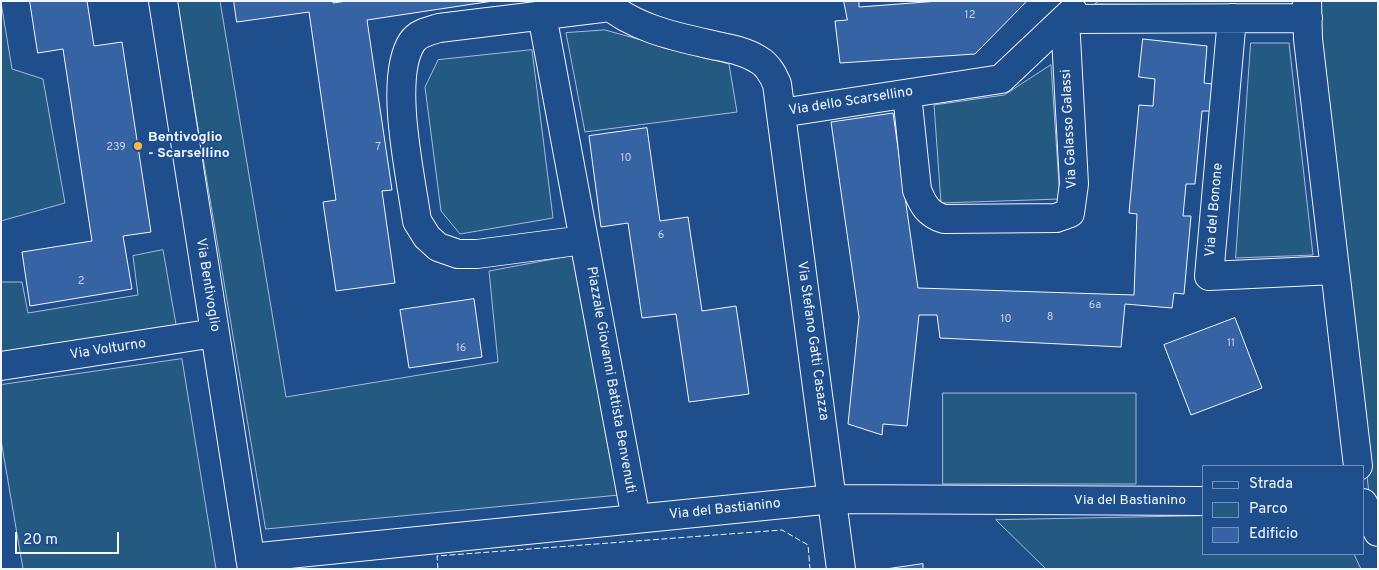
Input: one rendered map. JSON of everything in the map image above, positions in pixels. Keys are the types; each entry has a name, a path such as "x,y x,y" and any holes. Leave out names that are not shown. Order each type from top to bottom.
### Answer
{"street":[{"name":"Via Bentivoglio","path":"163,1 251,564"},
{"path":"584,240 477,254 458,254 438,246 427,237 417,221 400,97 401,73 413,40 424,32 439,28 542,15 606,4"},
{"name":"Via dello Scarsellino","path":"606,4 653,30 735,50 760,60 771,70 777,84 782,113 1001,79 1074,10"},
{"path":"1074,10 1232,18 1307,10 1308,39 1358,465"},
{"name":"Via Galasso Galassi","path":"907,94 917,190 923,205 933,216 944,219 1056,218 1070,213 1074,184 1074,10"},
{"name":"Piazzale Giovanni Battista Benvenuti","path":"542,15 636,519"},
{"name":"Via del Bonone","path":"1232,18 1210,276 1335,270"},
{"name":"Via Stefano Gatti Casazza","path":"782,113 841,569"},
{"name":"Via Volturno","path":"1,366 215,333"},
{"name":"Via del Bastianino","path":"251,564 636,519 833,499 1202,501"},
{"path":"1364,505 1378,532"}],"green space":[{"path":"177,1 220,1 286,397 498,362 489,271 575,255 619,495 266,529"},
{"path":"1099,1 1297,1 1298,6 1095,4"},
{"path":"1319,1 1378,1 1378,517 1370,504 1319,20"},
{"path":"1,2 12,69 43,79 65,203 1,221"},
{"path":"605,30 729,64 737,112 585,132 566,33"},
{"path":"1251,43 1289,43 1313,255 1236,258"},
{"path":"532,50 553,218 460,234 441,211 425,87 438,60"},
{"path":"1051,65 1060,199 941,203 934,105 1004,95"},
{"path":"163,250 177,330 1,354 1,282 22,282 28,313 138,295 133,256"},
{"path":"182,359 216,569 23,569 1,440 1,385"},
{"path":"943,393 1136,393 1136,484 943,484"},
{"path":"1202,516 1202,555 1354,555 1361,569 1046,569 996,520"}],"building":[{"path":"30,1 87,1 94,46 122,42 151,232 123,236 132,289 30,306 22,252 92,241 63,49 38,53"},
{"path":"234,1 333,1 333,3 347,1 493,1 367,20 392,190 382,191 395,283 336,291 323,202 336,200 309,12 237,22"},
{"path":"844,1 859,1 859,7 939,1 1027,1 975,54 840,63 835,21 847,20"},
{"path":"1143,39 1207,46 1204,83 1213,84 1210,111 1202,111 1195,184 1186,184 1183,216 1191,216 1184,294 1174,293 1172,308 1125,304 1121,347 940,338 937,315 919,315 907,426 883,424 882,435 848,424 859,317 831,122 893,113 918,288 1134,295 1137,214 1129,213 1139,105 1153,106 1155,79 1139,77"},
{"path":"647,128 660,221 688,217 702,311 736,306 749,394 689,402 676,314 642,318 628,223 601,227 589,136"},
{"path":"474,299 482,357 409,368 400,310"},
{"path":"1235,318 1262,388 1191,415 1164,345"},
{"path":"923,564 923,569 886,569"}],"fence":[{"path":"438,569 437,556 782,530 808,545 810,569"}],"place":[{"name":"Bentivoglio - Scarsellino","path":"138,146"}]}
